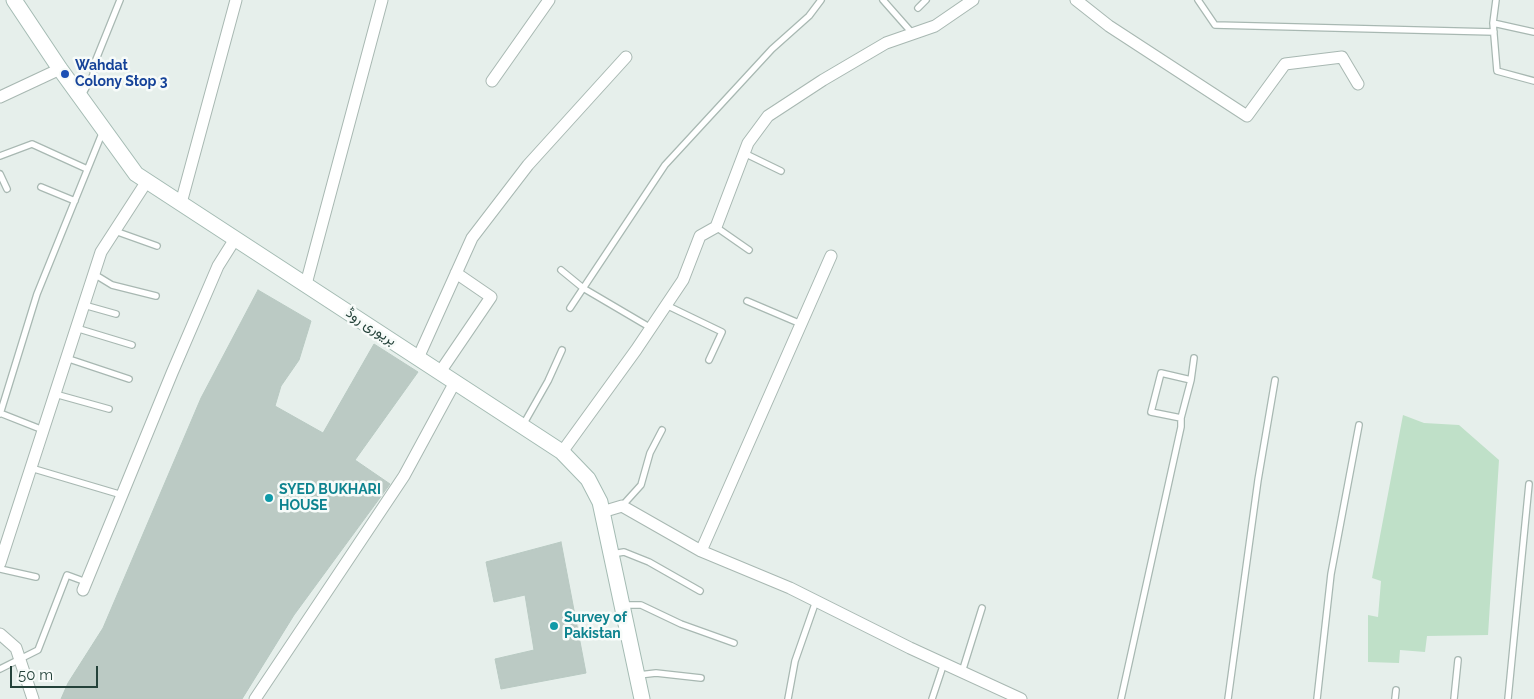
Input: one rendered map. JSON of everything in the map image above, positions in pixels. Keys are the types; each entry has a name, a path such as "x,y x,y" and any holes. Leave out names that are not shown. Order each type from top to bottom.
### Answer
{"main road":[{"name":"بریوری روڈ","path":"14,0 60,69 136,174 562,452 588,479 600,502 642,699"}],"street":[{"path":"181,203 236,0"},
{"path":"306,284 382,0"},
{"path":"492,81 549,0"},
{"path":"562,452 683,280 700,236 716,227 748,143 768,116 823,80 878,48 935,26 973,0"},
{"path":"1076,0 1109,26 1247,116 1285,64 1342,57 1358,84"},
{"path":"418,358 472,238 528,165 626,57"},
{"path":"0,96 60,69"},
{"path":"0,563 101,252 147,181"},
{"path":"85,586 218,266 236,238"},
{"path":"701,551 831,256"},
{"path":"440,372 492,297 456,273"},
{"path":"255,699 404,476 455,382"},
{"path":"602,512 622,506 701,551 790,588 1021,699"},
{"path":"0,634 16,648 32,699"}],"lane":[{"path":"81,97 93,76 94,62 120,0"},
{"path":"570,308 665,166 716,108 772,49 809,16 821,0"},
{"path":"883,0 913,34"},
{"path":"918,8 926,0"},
{"path":"1198,0 1215,25 1494,32"},
{"path":"1496,0 1493,22 1497,71 1534,81"},
{"path":"1493,22 1534,32"},
{"path":"43,430 0,414 37,294 103,129"},
{"path":"0,156 32,144 88,169"},
{"path":"744,153 782,171"},
{"path":"0,174 8,189"},
{"path":"41,187 75,201"},
{"path":"716,227 749,250"},
{"path":"115,231 157,246"},
{"path":"561,270 583,288 651,328"},
{"path":"94,274 112,285 156,296"},
{"path":"747,301 801,324"},
{"path":"84,305 116,314"},
{"path":"666,305 722,332 709,360"},
{"path":"76,328 132,346"},
{"path":"522,426 548,381 562,350"},
{"path":"66,358 128,379"},
{"path":"1121,699 1181,427 1181,418 1191,380 1194,358"},
{"path":"1181,418 1151,412 1161,373 1191,380"},
{"path":"1228,699 1258,480 1275,380"},
{"path":"55,394 109,409"},
{"path":"1317,699 1331,574 1359,425"},
{"path":"622,506 641,485 650,453 662,430"},
{"path":"31,468 122,495"},
{"path":"1508,699 1529,484"},
{"path":"611,554 624,552 649,562 700,591"},
{"path":"0,569 36,578"},
{"path":"0,669 38,650 67,575 85,586"},
{"path":"788,699 795,661 816,602"},
{"path":"622,605 641,605 681,624 734,643"},
{"path":"962,672 982,608"},
{"path":"1454,699 1458,660"},
{"path":"932,699 944,663"},
{"path":"637,675 656,674 701,678"},
{"path":"1395,699 1396,690"}],"green space":[{"path":"1403,415 1424,423 1459,425 1499,460 1488,635 1427,636 1425,652 1400,650 1399,663 1368,662 1368,615 1378,617 1381,581 1372,578"}],"building":[{"name":"SYED BUKHARI HOUSE","path":"258,290 311,321 299,360 281,386 275,406 323,433 374,344 418,372 355,460 390,484 294,615 242,699 61,699 68,683 103,628 201,398"},
{"name":"Survey of Pakistan","path":"561,542 586,673 501,689 495,659 534,650 525,595 494,602 486,562"}],"place":[{"name":"Wahdat Colony Stop 3","path":"65,74"},
{"name":"SYED BUKHARI HOUSE","path":"269,498"},
{"name":"Survey of Pakistan","path":"554,626"}]}
